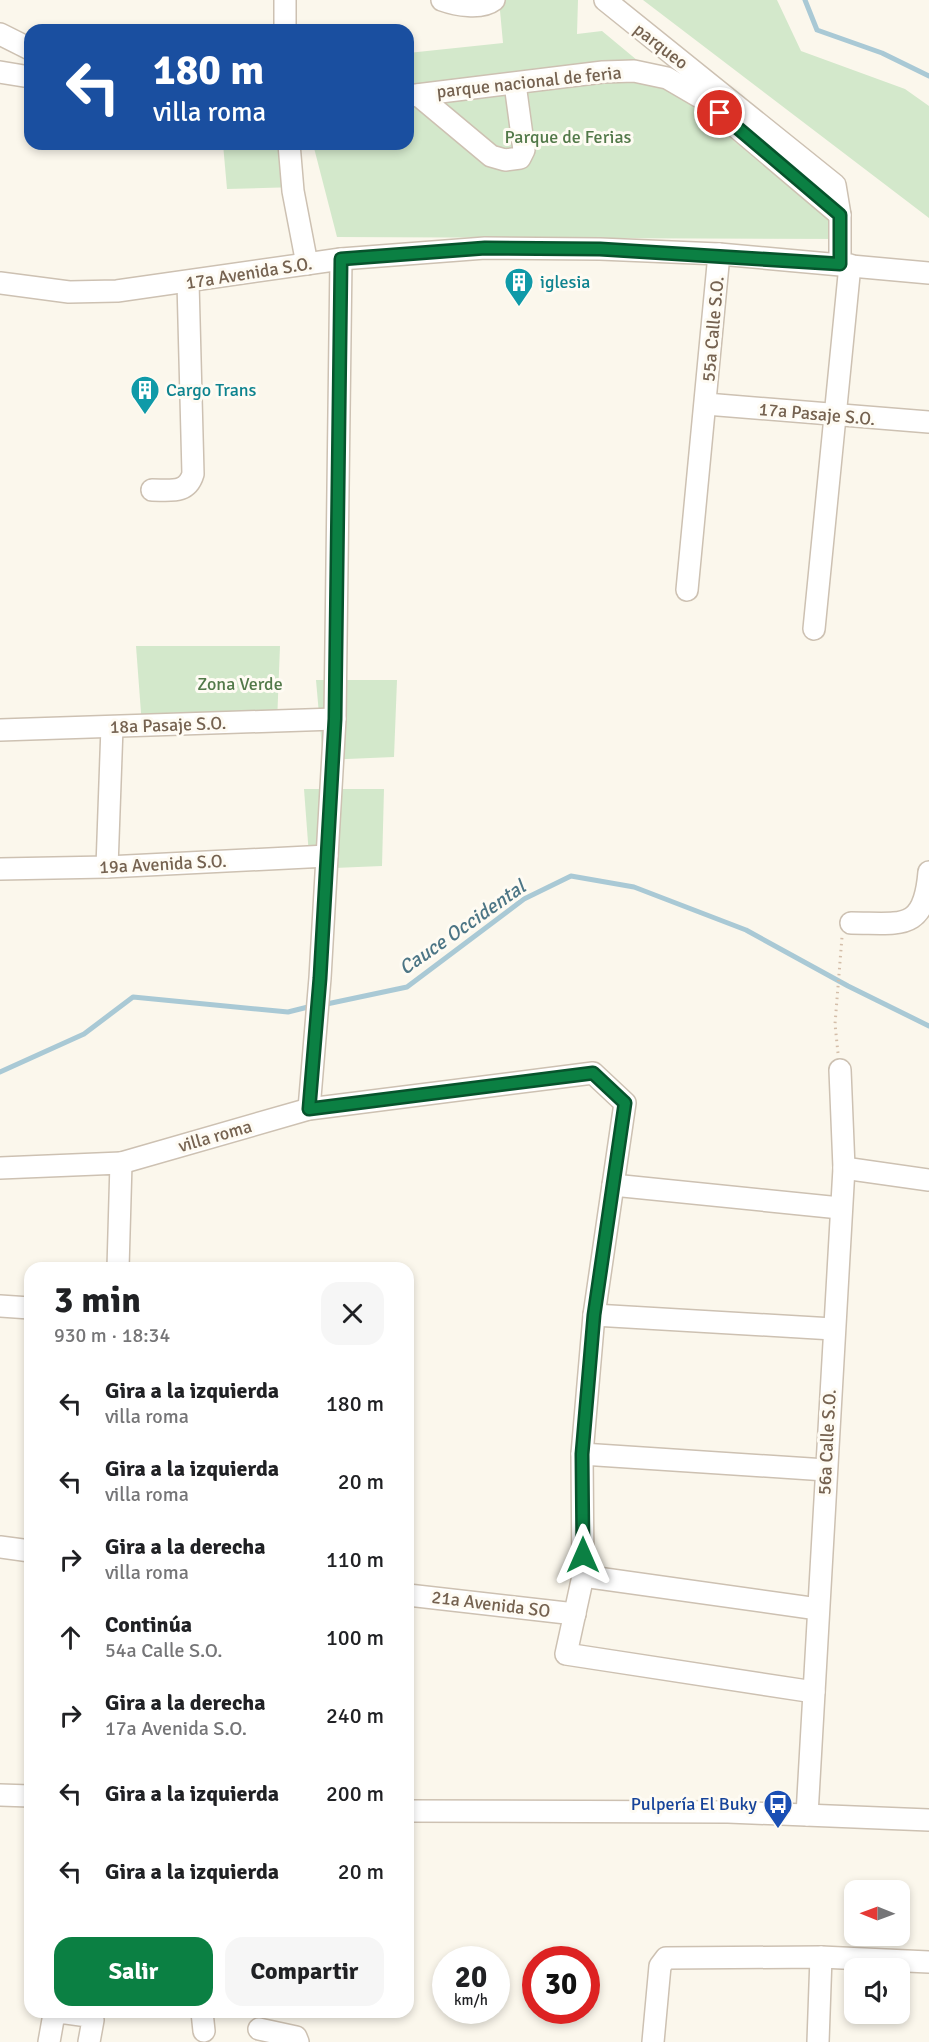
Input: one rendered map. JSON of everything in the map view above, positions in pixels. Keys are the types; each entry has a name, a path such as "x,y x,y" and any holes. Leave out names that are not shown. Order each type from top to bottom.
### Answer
{"street":[{"path":"285,0 285,24"},
{"path":"442,0 480,2"},
{"name":"parqueo","path":"605,0 826,175 835,185 840,215"},
{"path":"0,34 24,46"},
{"name":"parque nacional de feria","path":"414,95 634,71 667,78 703,99 840,215"},
{"path":"0,72 24,76"},
{"path":"414,96 491,156 505,160 520,158 524,150 515,84"},
{"path":"290,150 293,191 307,264"},
{"path":"814,629 836,416 845,265 840,215"},
{"name":"17a Avenida S.O.","path":"0,283 69,292 117,291 341,259 485,248 600,249 719,254 929,273"},
{"name":"55a Calle S.O.","path":"687,590 719,254"},
{"path":"309,1109 320,978 335,719 341,259"},
{"path":"152,490 182,490 190,484 193,474 188,282"},
{"name":"17a Pasaje S.O.","path":"706,404 929,422"},
{"name":"18a Pasaje S.O.","path":"0,730 335,719"},
{"path":"107,867 112,727"},
{"name":"19a Avenida S.O.","path":"0,869 107,867 327,856"},
{"path":"847,930 902,923 918,914 927,897 929,872"},
{"name":"56a Calle S.O.","path":"807,1815 844,1168 840,1070"},
{"name":"villa roma","path":"0,1168 121,1163 309,1109 593,1073 625,1103 614,1185"},
{"path":"117,1262 121,1163"},
{"path":"844,1168 929,1180"},
{"path":"814,1692 566,1654 583,1575 582,1454 594,1315 614,1185 840,1208"},
{"path":"0,1306 24,1308"},
{"path":"594,1315 833,1329"},
{"path":"582,1454 826,1470"},
{"path":"0,1547 24,1550"},
{"path":"583,1575 818,1609"},
{"name":"21a Avenida SO","path":"414,1595 575,1614"},
{"path":"0,1795 24,1796"},
{"path":"414,1810 728,1812 929,1820"},
{"path":"653,2042 660,1966 666,1958 821,1958 929,1962"},
{"path":"818,2042 821,1958"},
{"path":"49,2042 53,2018"},
{"path":"89,2042 93,2020 90,2018"},
{"path":"259,2029 296,2037 298,2042"}],"path":[{"path":"840,1070 835,1024 847,930"}],"green space":[{"name":"Parque de Ferias","path":"499,0 578,0 577,34 602,31 852,239 337,237 315,150 414,150 414,52 503,43"},
{"path":"643,0 777,0 801,51 905,89 929,106 929,218"},
{"path":"224,150 300,150 298,187 227,189"},
{"path":"136,646 280,646 277,723 142,726"},
{"name":"Zona Verde","path":"316,680 397,680 394,757 323,760"},
{"path":"304,789 384,789 382,866 310,869"}],"waterway":[{"path":"805,0 817,30 882,53 929,76"},
{"name":"Cauce Occidental","path":"322,1005 407,987 524,899 571,876 634,887 746,930 848,986 929,1026"},
{"name":"Cauce Occidental","path":"0,1072 84,1034 133,997 288,1012 312,1006"}],"place":[{"name":"iglesia","path":"519,308"},
{"name":"Cargo Trans","path":"145,416"},
{"name":"Pulpería El Buky","path":"778,1830"}],"route":[{"path":"583,1555 582,1454 594,1315 625,1103 593,1073 309,1109 326,895 335,719 341,259 485,248 600,249 719,254 840,264 840,215 720,113"}]}
